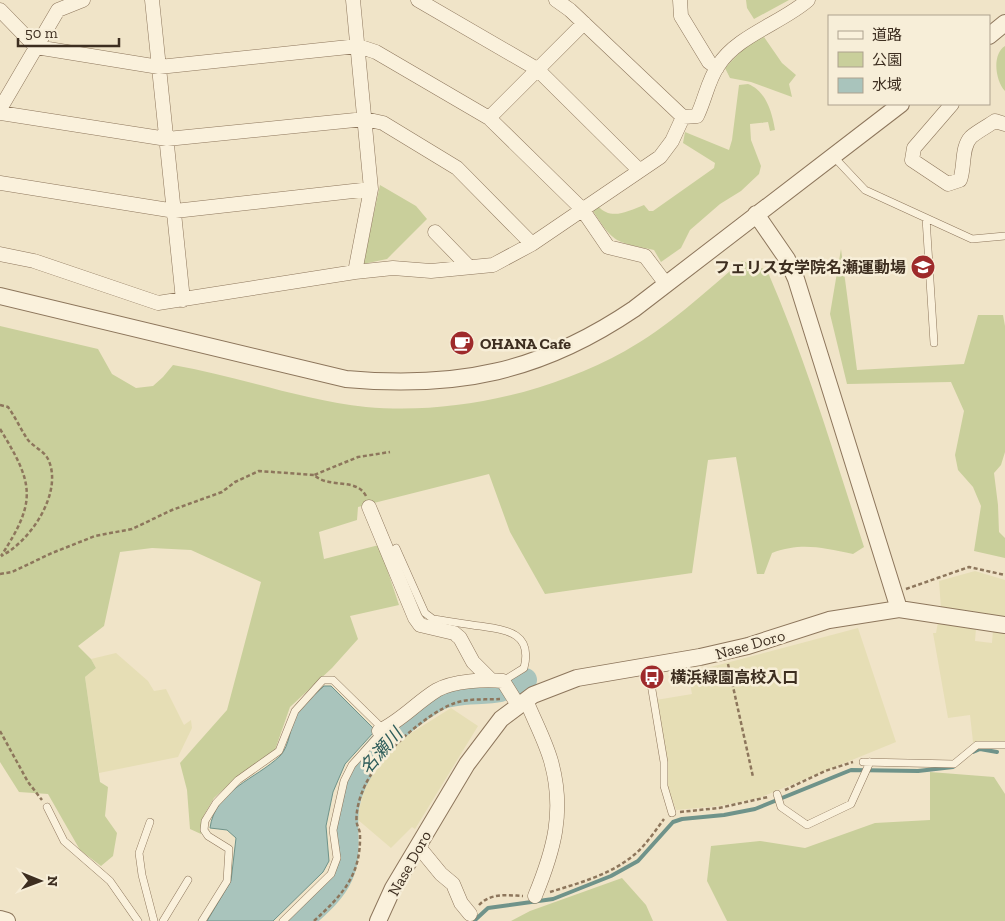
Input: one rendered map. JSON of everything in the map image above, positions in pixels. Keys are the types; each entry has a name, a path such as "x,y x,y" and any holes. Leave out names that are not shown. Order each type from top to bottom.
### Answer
{"street":[{"path":"0,109 58,10 84,0"},
{"path":"152,0 183,300"},
{"path":"353,0 371,188 354,272"},
{"path":"418,0 537,69 638,170"},
{"path":"680,0 681,16 709,62 716,68"},
{"path":"560,1 683,117 697,116 716,68 734,47 797,10 808,0"},
{"path":"0,10 36,47 159,67 358,46 376,52 489,118 582,209 608,247 645,256 666,284"},
{"path":"489,118 584,23"},
{"path":"990,35 1005,23"},
{"path":"0,296 301,370 346,379 393,383 429,382 480,376 522,366 567,349 600,332 666,284 900,105"},
{"path":"951,105 914,148 912,160 948,184 960,180 964,169 965,150 970,138 995,121 1005,124"},
{"path":"0,113 167,139 365,119 383,122 457,168 532,244"},
{"path":"0,254 34,261 158,303 354,272 394,268 431,271 493,265 532,244 638,170 660,157 672,141 683,117"},
{"path":"0,183 175,211 371,188"},
{"path":"756,214 787,259 796,279 899,609"},
{"path":"435,232 468,266"},
{"path":"369,507 415,618 420,625 454,633 460,638 473,662 497,680 516,699 551,760 557,802 556,840 551,859 535,896"},
{"name":"Nase Doro","path":"378,921 393,888 467,764 516,699 577,678 725,651 829,620 899,609 1005,625"},
{"path":"379,731 437,690 448,685 497,680"},
{"path":"418,846 441,874 453,884 461,903 470,914"},
{"path":"0,919 8,921"}],"lane":[{"path":"833,156 865,190 972,239 1005,236"},
{"path":"926,218 934,343"},
{"path":"396,548 425,613 433,619 508,631 524,644 527,656 524,668 497,680"},
{"path":"648,666 664,762 664,786 672,813"},
{"path":"202,921 227,881 229,849 208,836 204,830 205,821 216,802 238,780 279,751 295,711 323,680 333,680 380,726 379,735 352,765 344,781 333,830 337,858 331,874 284,921"},
{"path":"777,796 781,807 807,825 851,804 864,774 866,762 954,764 977,745 1005,745"},
{"path":"47,808 64,841 110,881 138,921"},
{"path":"150,822 139,853 142,875 154,921"},
{"path":"163,921 188,880"}],"path":[{"path":"0,405 8,407 29,441 48,459 52,491 41,516 12,551 1,556"},
{"path":"0,429 20,464 27,482 27,507 20,527 1,556"},
{"path":"314,475 358,457 390,452"},
{"path":"0,574 12,572 52,553 95,536 132,529 172,510 222,492 235,482 259,471 266,470 314,475 326,483 361,488 369,507"},
{"path":"904,590 969,567 1005,575"},
{"path":"725,651 753,777"},
{"path":"314,921 343,892 352,876 360,848 360,829 357,823 363,790 371,773 394,746 445,707 457,702 516,699"},
{"path":"0,731 28,782 47,808"},
{"path":"470,914 484,899 504,894 535,896 580,883 619,866 636,854 664,818 672,813 720,808 777,796 846,763 866,762"}],"shaded area":[{"path":"975,571 1005,580 1005,617 941,608 939,581"},
{"path":"938,622 976,628 975,641 992,643 993,630 1005,631 1005,741 973,742 970,715 948,718 933,633 936,633"},
{"path":"858,628 896,742 759,798 720,806 676,810 667,786 656,700 692,694 688,673"},
{"path":"116,653 148,681 154,691 166,689 184,725 191,720 192,728 178,757 99,773 85,677 96,668 91,659"},
{"path":"451,708 478,726 415,829 412,827 391,848 357,819 366,781 373,769 400,740"}],"green space":[{"path":"746,0 789,0 754,19 747,8"},
{"path":"764,37 782,63 796,75 789,84 792,97 751,82 730,78 725,68 748,44"},
{"path":"1005,46 1005,91 999,80 996,67 998,55"},
{"path":"748,84 764,97 770,109 775,130 770,131 768,122 750,124 751,140 761,166 759,174 741,191 720,204 690,230 681,248 661,262 654,250 624,243 612,236 593,211 598,206 603,211 614,214 626,212 644,205 649,211 653,211 714,168 715,163 683,143 685,132 729,150 739,85"},
{"path":"380,185 416,206 427,219 387,259 363,264"},
{"path":"841,249 857,370 964,364 978,315 1003,315 1005,326 1005,452 1001,465 994,473 999,532 1005,538 1005,558 974,551 981,506 973,487 958,470 955,455 964,411 951,382 847,384 830,314"},
{"path":"742,261 767,270 807,373 864,547 853,554 812,547 783,550 772,553 764,574 757,574 736,457 708,460 692,573 545,594 510,532 489,474 358,507 357,520 319,532 324,559 379,545 399,605 350,616 358,639 332,668 290,707 275,750 235,779 214,798 204,815 201,834 190,829 187,790 180,763 227,710 261,582 191,550 152,548 120,552 104,626 78,646 91,659 96,668 85,677 100,782 108,787 105,816 117,833 113,856 101,866 80,850 48,794 19,792 0,762 0,326 98,349 112,374 136,388 153,386 173,365 341,404 399,409 432,408 500,398 565,379 596,366 641,342 686,309"},
{"path":"930,772 994,777 1005,794 1005,921 727,921 707,881 711,846 760,841 805,848 875,823 930,820"},
{"path":"622,878 646,905 653,921 511,921 530,911"}],"water":[{"path":"324,686 331,686 373,728 373,733 345,764 333,792 326,826 329,861 323,872 273,921 207,921 231,881 236,838 227,830 210,828 213,815 220,804 238,786 280,756 286,747 297,713"}],"waterway":[{"name":"名瀬川","path":"301,921 329,895 338,883 346,859 346,817 351,791 368,760 380,745 407,720 436,700 459,693 500,690 525,680"},
{"path":"973,752 980,749 997,752"},
{"path":"474,921 488,908 553,899 611,876 638,861 673,822 682,819 724,815 755,809 851,770 918,771 953,767"}],"place":[{"name":"フェリス女学院名瀬運動場","path":"923,267"},
{"name":"OHANA Cafe","path":"462,343"},
{"name":"横浜緑園高校入口","path":"652,677"}]}
